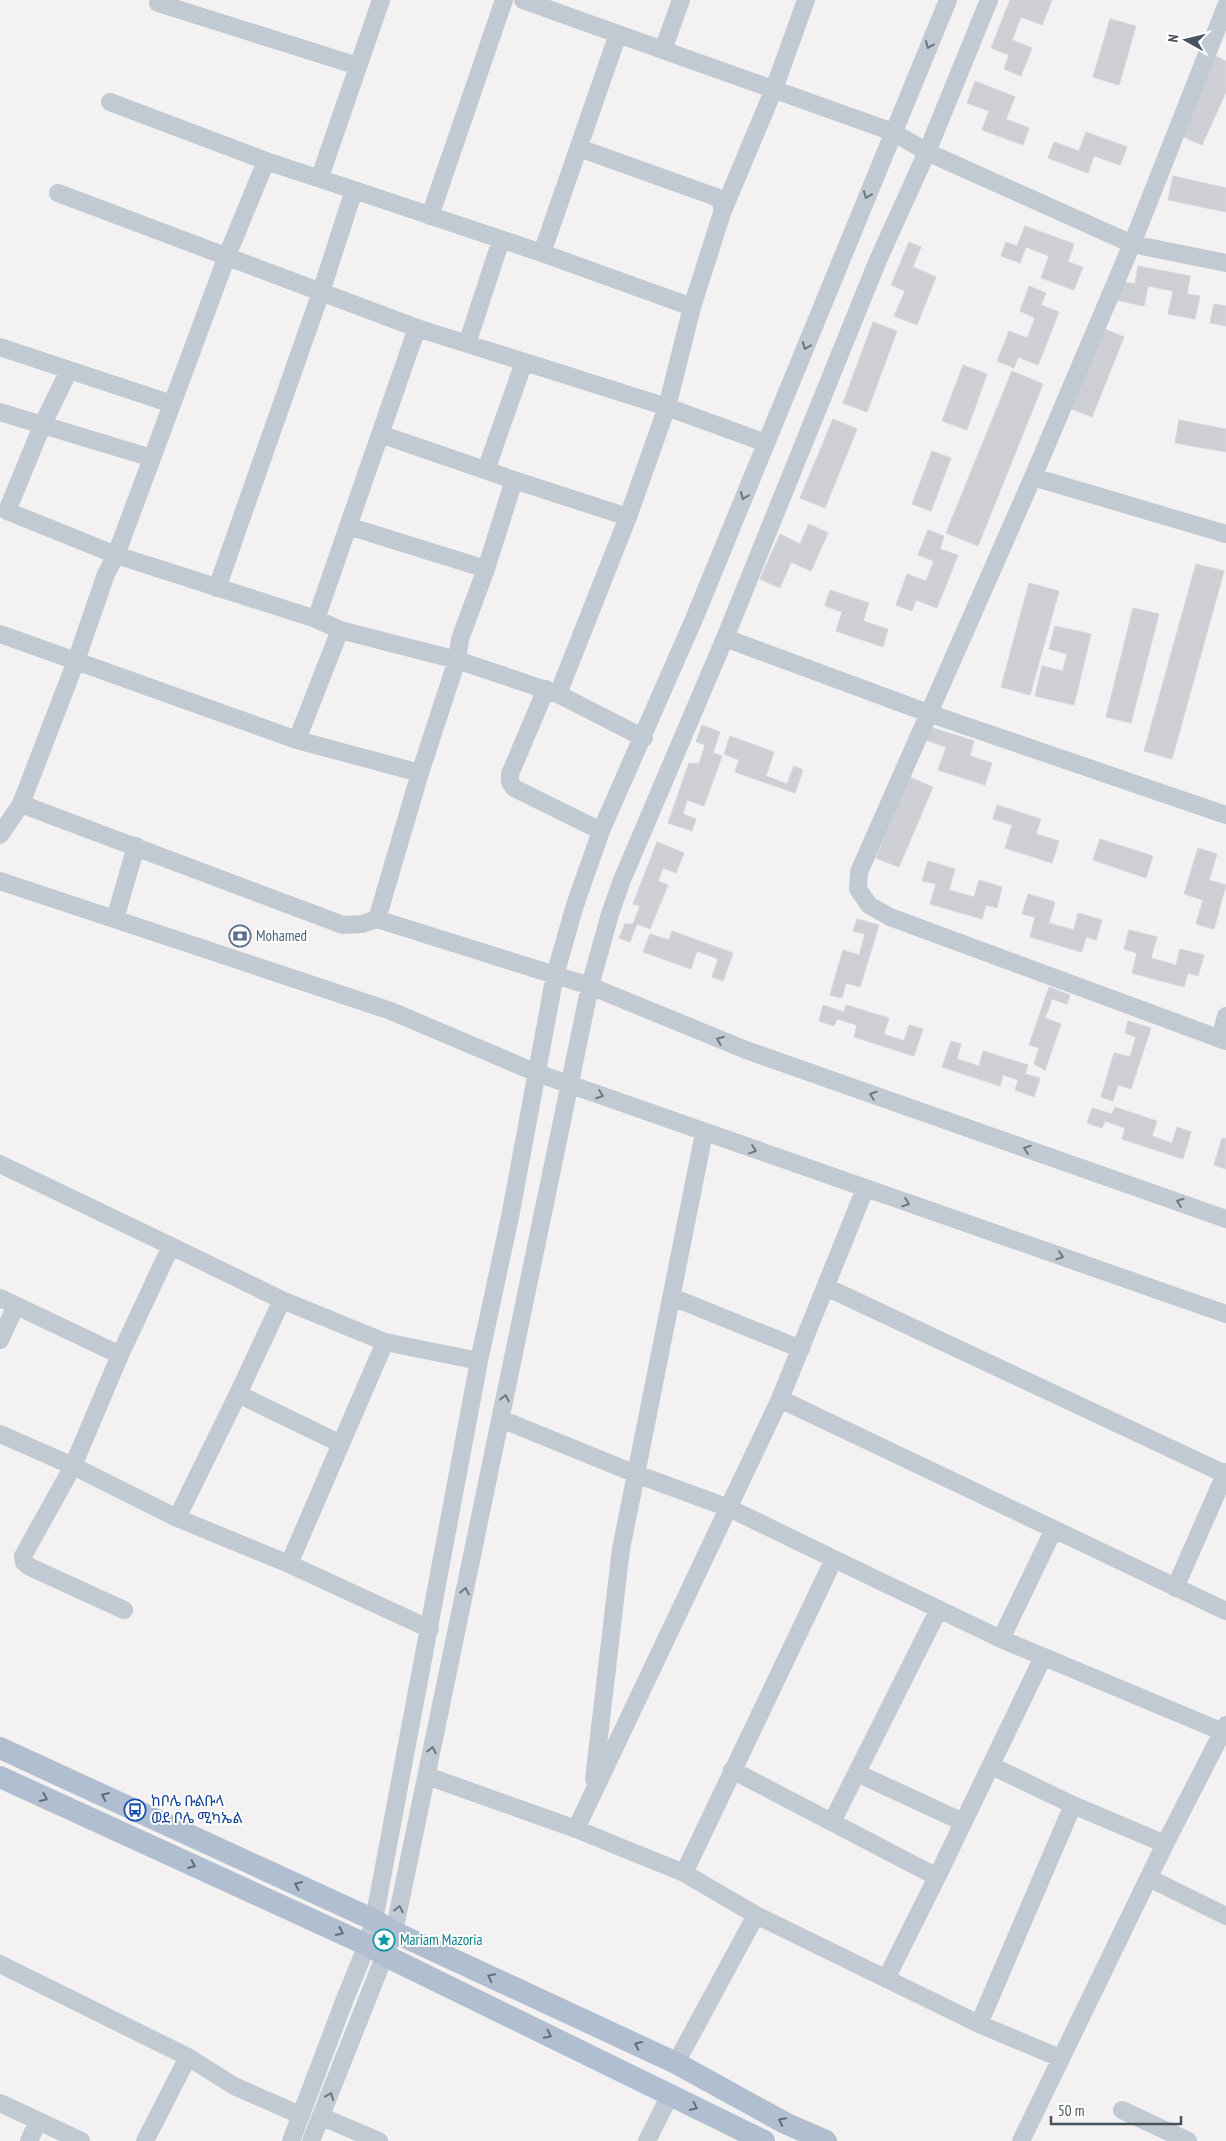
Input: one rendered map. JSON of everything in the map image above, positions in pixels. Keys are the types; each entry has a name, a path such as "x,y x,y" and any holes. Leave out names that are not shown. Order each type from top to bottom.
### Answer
{"main road":[{"path":"0,1748 374,1920 394,1932 676,2063 785,2122 826,2141"},
{"path":"0,1777 377,1950 764,2141"}],"street":[{"path":"320,178 381,0"},
{"path":"430,216 504,0"},
{"path":"522,0 553,5 618,34 893,132 927,152 1132,244 1226,263"},
{"path":"663,50 681,0"},
{"path":"601,832 514,788 510,782 510,774 552,692 628,517 667,407 692,307 722,214 774,89 806,0"},
{"path":"311,2141 322,2117 377,1950 374,1920 479,1361 510,1217 555,975 575,905 601,832 644,738 948,0"},
{"path":"291,2141 300,2116 377,1950 394,1932 569,1084 590,986 610,914 622,880 725,638 878,260 927,152 989,0"},
{"path":"158,3 358,66"},
{"path":"1226,6 1132,244 1033,477 859,872 858,889 869,905 890,917 1223,1040 1226,1016"},
{"path":"542,253 618,34"},
{"path":"110,102 266,161 542,253 692,307"},
{"path":"579,148 716,197 722,203 722,214"},
{"path":"0,835 21,804 76,661 106,574 116,555 228,256 266,161"},
{"path":"217,588 354,190"},
{"path":"58,193 416,328 667,407 766,442"},
{"path":"467,344 501,240"},
{"path":"316,619 416,328"},
{"path":"0,347 172,404"},
{"path":"486,470 524,362"},
{"path":"70,370 3,510 116,555 316,619 340,630 457,660 552,692 644,738"},
{"path":"0,412 152,458"},
{"path":"380,434 628,517"},
{"path":"1033,477 1226,534"},
{"path":"377,920 420,773 457,660 460,639 486,569 514,480"},
{"path":"348,526 486,569"},
{"path":"296,740 340,630"},
{"path":"0,634 296,740 420,773"},
{"path":"725,638 928,713 1226,815"},
{"path":"21,804 343,925 362,924 377,920 590,986 746,1050 1226,1218"},
{"path":"115,919 136,846"},
{"path":"0,881 392,1012 537,1073 1226,1314"},
{"path":"592,1792 621,1549 704,1133"},
{"path":"0,1164 282,1300 385,1342 479,1361"},
{"path":"576,1829 780,1399 865,1189"},
{"path":"124,1610 30,1567 24,1562 23,1556 73,1466 120,1355 171,1246"},
{"path":"826,1287 1226,1473 1175,1588"},
{"path":"672,1297 801,1349"},
{"path":"0,1298 120,1355"},
{"path":"177,1518 282,1300"},
{"path":"0,1340 16,1306"},
{"path":"289,1564 385,1342"},
{"path":"238,1394 341,1444"},
{"path":"780,1399 1226,1611"},
{"path":"501,1419 636,1474 729,1508 1001,1640 1224,1728 1164,1844 1021,2141"},
{"path":"0,1434 73,1466 177,1518 289,1564 430,1629"},
{"path":"1001,1640 1054,1529"},
{"path":"684,1873 834,1559"},
{"path":"832,1822 939,1609"},
{"path":"886,1979 938,1877 1044,1657"},
{"path":"992,1766 1073,1805 1164,1844"},
{"path":"732,1770 938,1877"},
{"path":"857,1773 963,1822"},
{"path":"427,1776 576,1829 684,1873 756,1915 886,1979 979,2024 1060,2058"},
{"path":"979,2024 1073,1805"},
{"path":"1149,1878 1226,1916"},
{"path":"676,2063 756,1915"},
{"path":"0,1964 188,2057 234,2086 300,2116"},
{"path":"145,2141 188,2057"},
{"path":"647,2141 670,2095"},
{"path":"0,2103 81,2141"},
{"path":"1122,2110 1188,2141"},
{"path":"322,2117 379,2141"},
{"path":"29,2141 38,2121"}],"building":[{"path":"1010,0 1052,0 1042,25 1021,17 1012,40 1032,48 1021,76 1004,69 1009,55 991,48"},
{"path":"1110,19 1136,26 1119,85 1093,77"},
{"path":"1215,56 1226,61 1226,92 1202,145 1179,135"},
{"path":"975,81 1015,97 1006,119 1029,128 1023,145 982,130 989,111 967,103"},
{"path":"1086,132 1127,147 1120,165 1094,156 1088,173 1048,158 1054,142 1079,151"},
{"path":"1173,176 1226,188 1226,212 1168,200"},
{"path":"1025,226 1074,244 1068,262 1083,267 1074,290 1041,278 1049,256 1026,247 1020,263 1001,256 1006,242 1017,246"},
{"path":"909,242 921,247 913,267 936,277 917,325 894,316 905,291 891,285"},
{"path":"1138,266 1190,276 1187,294 1200,296 1195,319 1168,314 1173,291 1148,286 1144,306 1116,300 1120,281 1135,284"},
{"path":"1029,286 1046,293 1041,305 1059,312 1038,365 1018,357 1014,368 997,361 1009,331 1027,338 1035,318 1020,311"},
{"path":"1214,304 1226,306 1226,326 1210,323"},
{"path":"873,322 897,331 867,412 843,403"},
{"path":"1102,328 1124,337 1092,417 1069,408"},
{"path":"963,365 987,374 967,430 942,421"},
{"path":"1012,371 1043,384 978,546 946,533"},
{"path":"833,419 857,429 825,508 800,498"},
{"path":"1179,420 1226,429 1226,452 1175,443"},
{"path":"932,451 951,458 931,511 912,504"},
{"path":"809,524 828,533 811,571 791,562 780,588 760,579 780,534 800,544"},
{"path":"928,530 944,536 940,549 958,555 937,608 916,600 912,611 896,605 907,574 926,581 934,561 918,555"},
{"path":"1196,564 1224,571 1172,759 1144,751"},
{"path":"1029,583 1059,591 1030,695 1001,687"},
{"path":"830,590 869,603 863,621 888,629 883,647 836,631 842,612 825,606"},
{"path":"1133,608 1159,614 1131,723 1106,717"},
{"path":"1055,626 1091,634 1074,705 1035,696 1042,666 1063,671 1067,654 1049,649"},
{"path":"702,725 720,732 713,753 722,756 704,806 687,800 683,814 696,819 692,831 668,823 689,763 699,764 705,745 696,742"},
{"path":"930,727 974,741 970,756 992,763 985,785 938,770 946,747 926,740"},
{"path":"730,736 774,752 766,776 787,784 794,766 803,770 795,793 735,772 739,760 724,754"},
{"path":"909,777 933,787 899,867 876,858"},
{"path":"997,805 1041,819 1036,834 1059,841 1052,863 1005,848 1012,825 993,819"},
{"path":"1100,839 1153,856 1146,878 1093,860"},
{"path":"657,842 684,853 676,873 663,868 658,881 668,885 650,929 637,924 630,942 619,938 625,924 633,924 640,906 633,904"},
{"path":"1198,848 1217,854 1209,880 1226,885 1214,929 1196,924 1203,900 1184,894"},
{"path":"928,861 955,869 949,890 974,897 979,880 1002,887 997,908 986,905 982,919 930,904 936,884 922,881"},
{"path":"1028,894 1055,902 1049,923 1074,930 1078,913 1102,920 1096,940 1086,937 1082,952 1030,937 1035,917 1022,914"},
{"path":"857,919 879,925 860,987 846,983 842,998 830,995 843,950 859,955 865,934 853,931"},
{"path":"1129,930 1157,937 1151,958 1176,965 1180,949 1204,955 1198,976 1188,973 1184,987 1132,973 1137,953 1124,949"},
{"path":"672,931 733,953 723,981 712,977 718,959 697,951 691,969 643,952 650,934 669,940"},
{"path":"1049,987 1070,995 1067,1004 1052,999 1045,1018 1061,1024 1045,1070 1034,1064 1039,1048 1029,1045"},
{"path":"823,1005 844,1012 846,1005 889,1018 884,1034 904,1041 909,1025 923,1029 914,1056 854,1037 857,1025 837,1019 834,1026 819,1021"},
{"path":"1128,1021 1151,1028 1131,1089 1118,1085 1113,1101 1101,1097 1114,1053 1130,1057 1136,1037 1125,1033"},
{"path":"951,1041 961,1044 957,1059 979,1066 983,1051 1028,1065 1025,1074 1040,1078 1034,1097 1015,1090 1018,1080 1003,1075 1000,1086 942,1067"},
{"path":"1115,1107 1157,1121 1152,1136 1172,1143 1177,1127 1191,1132 1183,1159 1122,1139 1125,1128 1105,1121 1102,1128 1087,1123 1092,1108 1112,1114"},
{"path":"1222,1138 1226,1139 1226,1169 1214,1165"}],"place":[{"name":"Mohamed","path":"240,936"},
{"name":"ከቦሌ ቡልቡላ ወደ ቦሌ ሚካኤል","path":"135,1810"},
{"name":"Mariam Mazoria","path":"384,1940"}]}
